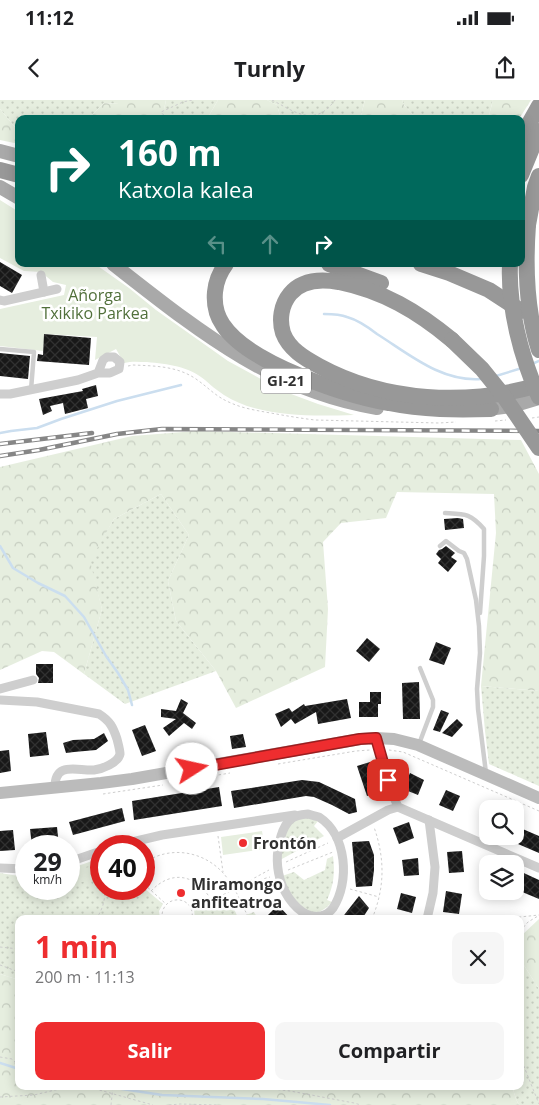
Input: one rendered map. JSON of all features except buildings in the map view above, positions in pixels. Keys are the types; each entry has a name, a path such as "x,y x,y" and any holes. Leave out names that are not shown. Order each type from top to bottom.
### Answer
{"highway":[{"path":"525,131 539,106"},
{"path":"525,165 539,131"},
{"path":"0,170 15,174"},
{"path":"539,176 528,224 526,255 528,300 539,350"},
{"path":"224,267 216,288 215,302 218,315 224,327 238,342 252,352 312,380 369,399 429,409 491,409"},
{"path":"337,267 371,279 399,292 430,311 455,336 488,364 508,390 539,443"},
{"path":"431,267 450,273 488,290 529,316 539,325"},
{"path":"510,267 511,294 516,323 524,357 539,397"},
{"path":"539,385 508,393 458,398 415,396 370,386 328,371 307,360 297,352 283,333 281,314 285,301 298,286 311,282 330,280 354,285 388,297 455,336 482,369 503,394 539,448"}],"main road":[{"path":"0,152 15,155"},
{"path":"0,187 15,196"},
{"name":"GI-21","path":"117,267 169,308 229,350 267,372 306,389 346,402 387,409 450,412 512,406 539,397"},
{"path":"525,267 539,269"}],"street":[{"path":"41,275 44,292"},
{"path":"0,300 57,289"},
{"path":"0,394 10,394 78,380 98,373 110,373 119,369 120,362 114,357 107,357 103,360 98,373"},
{"path":"0,689 33,680"},
{"path":"0,700 37,702 99,714 108,720 114,732 120,754 116,761 94,770 72,768 65,770 55,779 56,787"},
{"path":"0,792 101,784 360,739 377,745 394,739 418,746 539,798"},
{"path":"377,745 398,807"},
{"path":"337,838 388,810 398,807 539,868"},
{"path":"155,836 298,815 308,814 318,817 328,825 337,838 344,872 342,888 337,902 331,911 325,915"},
{"path":"298,815 290,819 282,831 277,852 278,870 282,886 288,897 301,912 307,915"},
{"path":"428,915 433,893 434,867 429,820"},
{"path":"0,868 15,869"}],"lane":[{"path":"0,350 34,352 31,390"},
{"path":"445,513 468,515 484,528 479,626"},
{"path":"440,546 446,541 464,553 475,592 480,653 477,689 478,709 486,775"},
{"path":"418,746 433,707 433,700 420,668"}],"path":[{"path":"164,115 161,112 192,100"},
{"path":"272,100 301,115"},
{"path":"317,115 323,112 335,100"},
{"path":"344,749 350,750 377,745 386,750 403,752 539,811"},
{"path":"396,748 404,749"},
{"path":"373,824 381,850 382,865 380,897 373,915"},
{"path":"218,836 223,872"},
{"path":"242,885 264,872 278,870 337,838"},
{"path":"191,908 278,870 340,849"},
{"path":"155,857 177,852 189,853 214,864 223,872 247,914"},
{"path":"155,887 169,878 183,878 199,885 211,900"},
{"path":"342,888 380,897"},
{"path":"155,894 166,904"},
{"path":"99,915 105,900"},
{"path":"162,915 166,904 170,901 180,900 188,904 193,915"},
{"path":"524,917 539,915"},
{"path":"524,926 539,915"},
{"path":"0,947 15,949"},
{"path":"0,965 15,971"},
{"path":"0,1057 12,1059 15,1062"},
{"path":"524,1066 539,1104"},
{"path":"0,1098 34,1096 57,1090"},
{"path":"99,1090 152,1105"},
{"path":"111,1105 112,1090"},
{"path":"290,1090 361,1105"},
{"path":"169,1105 219,1105"}],"green space":[{"path":"0,100 118,100 119,104 104,103 92,115 15,115 15,127 0,109"},
{"path":"118,100 166,100 163,115 92,115 104,103 118,104"},
{"path":"166,100 218,100 209,115 163,115"},
{"path":"218,100 267,100 277,105 280,115 209,115"},
{"path":"267,100 365,100 361,115 280,115 277,105"},
{"path":"365,100 402,100 413,115 361,115"},
{"path":"402,100 493,100 489,115 413,115"},
{"path":"493,100 531,100 522,115 489,115"},
{"path":"0,109 15,127 15,143 0,140"},
{"name":"Añorga Txikiko Parkea","path":"0,200 15,209 15,266 0,258"},
{"name":"Añorga Txikiko Parkea","path":"17,267 99,267 228,361 283,391 354,415 287,414 260,410 235,401 215,389 198,375 185,369 147,362 124,363 116,349 95,360 97,337 45,334 43,351 0,346 0,309 64,295 66,285 53,282 41,272 24,271"},
{"path":"196,431 521,440 539,474 539,691 481,686 496,533 494,494 397,492 386,518 341,523 323,542 328,609 325,667 236,708 216,671 176,621 168,581 189,535 161,494 114,519 90,561 102,609 84,674 54,652 42,651 0,670 0,467 132,436"},
{"path":"161,494 189,535 168,581 176,621 216,671 125,704 84,674 102,609 89,561 114,519"},
{"path":"481,686 539,691 539,786 489,764"},
{"path":"312,818 318,821 314,826 324,836 280,860 284,838 292,822 296,819"},
{"name":"Frontón","path":"262,831 265,849 223,855 221,837"},
{"path":"333,856 333,878 327,900 332,902 324,910 308,911 295,901 282,876 294,872 304,880 325,870 327,859"},
{"path":"90,862 90,900 155,900 155,897 163,904 159,911 160,915 15,915 15,979 0,974 0,873 15,875 15,900 80,900 80,865"},
{"path":"90,867 90,880 80,883 80,870"},
{"path":"229,897 237,915 195,915 194,909"},
{"path":"539,919 539,989 524,965 524,933"},
{"path":"524,965 539,989 539,1105 519,1105 513,1090 524,1090"},
{"path":"0,974 15,979 15,1090 513,1090 519,1105 0,1105"}],"waterway":[{"path":"324,314 342,315 351,318 413,358 439,371 466,379 481,379"},
{"path":"532,364 539,361"},
{"path":"496,376 522,368"},
{"path":"0,433 37,428 117,401 181,385"},
{"path":"0,546 13,568 65,596 84,617 128,690 132,705"},
{"path":"0,1063 15,1068"},
{"path":"129,1090 162,1095 263,1099 330,1105"}],"railway":[{"path":"0,456 117,434 162,429 539,431"},
{"path":"0,444 92,433"}],"place":[{"name":"Frontón","path":"243,843"},
{"name":"Miramongo anfiteatroa","path":"181,893"}],"route":[{"path":"192,769 360,739 376,738 388,780"}]}
